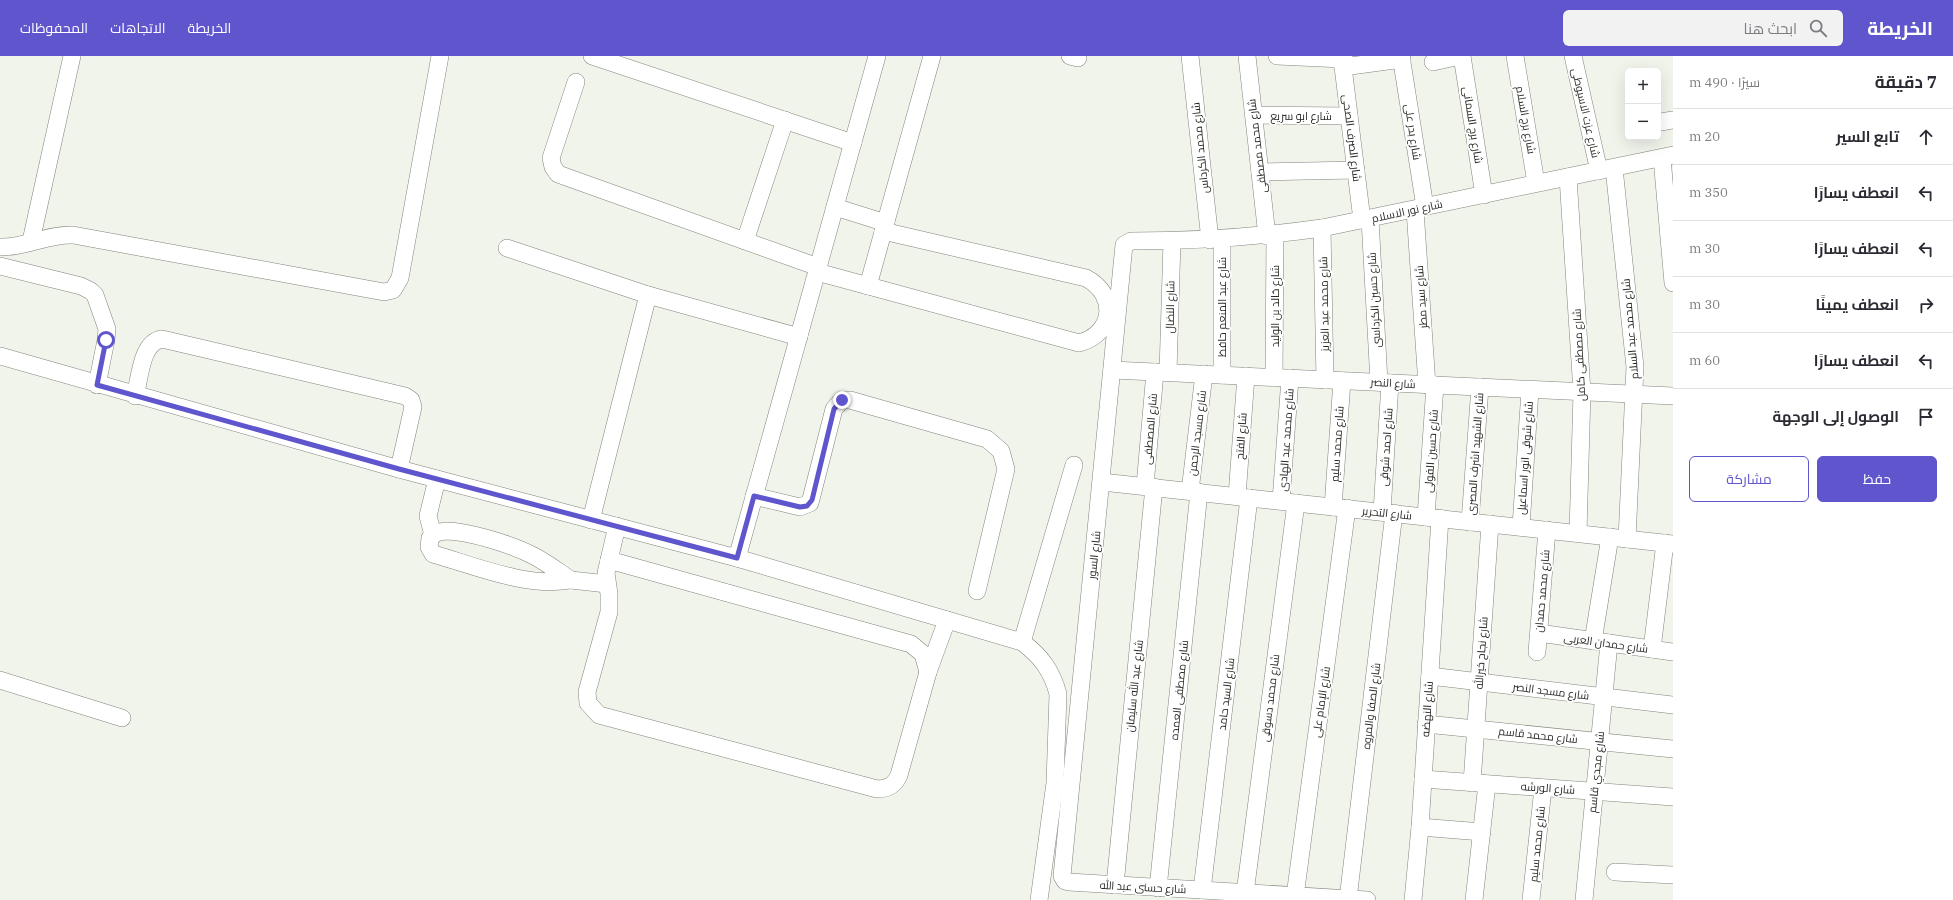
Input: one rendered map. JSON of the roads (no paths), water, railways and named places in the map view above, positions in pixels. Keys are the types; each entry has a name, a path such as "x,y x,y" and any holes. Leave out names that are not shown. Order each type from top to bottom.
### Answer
{"street":[{"path":"31,241 72,56"},
{"path":"0,247 12,246 54,235 77,235 384,292 393,290 400,278 440,56"},
{"path":"737,558 877,56"},
{"path":"868,286 932,56"},
{"name":"شارع محمد الكرداس","path":"1190,56 1216,240"},
{"name":"شارع محمد مصطفى","path":"1246,56 1260,172 1271,236"},
{"path":"1277,56 1343,61 1402,57"},
{"path":"1433,62 1461,56"},
{"name":"شارع برج السمانى","path":"1461,56 1484,195"},
{"name":"شارع برج السلام","path":"1515,56 1536,184"},
{"name":"شارع عزت الاسيوطى","path":"1573,56 1606,169"},
{"path":"600,57 853,143"},
{"name":"شارع بدر على","path":"1402,57 1420,208"},
{"name":"شارع الصرف الصحى","path":"1343,61 1356,170 1366,220"},
{"path":"576,82 551,158 553,167 558,174 868,286 1079,343 1093,338 1106,320 1108,313 1106,299 1098,286 1086,278 884,227 835,207"},
{"name":"شارع ابو سريع","path":"1254,115 1349,116"},
{"path":"745,241 785,120"},
{"path":"1667,156 1673,283"},
{"name":"شارع نور الاسلام","path":"1137,241 1216,240 1271,236 1322,228 1667,156"},
{"name":"شارع محمد عبد السلام","path":"1606,169 1635,367 1635,395 1627,539"},
{"path":"1260,172 1356,170"},
{"name":"شارع مصطفى كامل","path":"1568,177 1582,392 1578,533"},
{"name":"شارع سيد مطر","path":"1420,208 1431,385"},
{"name":"شارع حسين الكرداسى","path":"1366,220 1384,383"},
{"name":"شارع محمد عبد العزيز","path":"1322,228 1334,380"},
{"name":"شارع خالد بن الوليد","path":"1271,236 1282,378"},
{"name":"شارع عبد المنعم حافظ","path":"1216,240 1222,375"},
{"name":"شارع السور","path":"1063,879 1062,872 1102,482 1122,249 1126,243 1137,241"},
{"name":"شارع النضال","path":"1161,372 1172,241"},
{"path":"508,248 648,295 799,337"},
{"path":"0,266 81,286 91,290 97,300 107,329 97,385"},
{"path":"591,520 648,295"},
{"path":"135,396 146,350 153,341 162,339 405,396 412,400 413,407 399,469"},
{"path":"0,356 135,396 399,469 737,558 1022,642 1042,659 1055,681 1058,694 1055,782 1040,900"},
{"name":"شارع النصر","path":"1112,370 1673,396"},
{"name":"شارع المصطفى","path":"1149,487 1161,372"},
{"name":"شارع مسجد الرحمن","path":"1195,492 1204,374"},
{"name":"شارع الفتح","path":"1243,497 1246,376"},
{"name":"شارع محمد عبد الهادى","path":"1282,378 1289,502"},
{"name":"شارع محمد سليم","path":"1334,380 1340,507"},
{"name":"شارع احمد شوقى","path":"1384,383 1388,513"},
{"name":"شارع حسين الفولى","path":"1431,385 1433,518"},
{"name":"شارع الشهيد اشرف المصرى","path":"1470,522 1480,387"},
{"name":"شارع شوقى انور اسماعيل","path":"1521,527 1530,390"},
{"path":"754,496 800,507 810,503 834,409 842,400 850,400 987,439 1001,451 1006,469 977,591"},
{"path":"1022,642 1074,465"},
{"path":"433,535 428,516 437,479"},
{"name":"شارع التحرير","path":"1102,482 1669,543"},
{"name":"شارع عبد الله سليمان","path":"1115,885 1149,487"},
{"name":"شارع مصطفى العمده","path":"1158,888 1195,492"},
{"name":"شارع السيد حامد","path":"1202,890 1243,497"},
{"name":"شارع محمد دسوقى","path":"1245,893 1289,502"},
{"name":"شارع الإمام على","path":"1295,896 1340,507"},
{"name":"شارع الصفا والمروه","path":"1348,899 1388,513"},
{"name":"شارع النهضه","path":"1412,900 1420,827 1430,676 1433,518"},
{"name":"شارع نجاح خيرالله","path":"1474,900 1482,832 1476,729 1490,524"},
{"path":"617,526 606,573 609,594 609,612 587,692 588,703 599,715 877,790 883,789 893,784 898,775 928,672 947,620"},
{"name":"شارع محمد حمدان","path":"1537,652 1547,530"},
{"path":"571,580 525,551 463,532 445,531 433,535 428,542 430,551 433,554 527,580 551,582 571,580 607,584"},
{"name":"شارع مجدي قاسم","path":"1584,900 1604,697 1601,642 1610,537"},
{"path":"1652,649 1669,543"},
{"path":"609,560 911,644 923,654 928,672"},
{"name":"شارع حمدان العربى","path":"1539,634 1673,652"},
{"name":"شارع مسجد النصر","path":"1430,676 1673,705"},
{"path":"0,680 122,718"},
{"name":"شارع محمد قاسم","path":"1426,724 1673,749"},
{"name":"شارع الورشه","path":"1423,779 1673,797"},
{"name":"شارع محمد سليم","path":"1531,900 1543,788"},
{"path":"1420,827 1482,832"},
{"path":"1615,872 1673,875"},
{"name":"شارع حسنى عبد الله","path":"1063,879 1069,882 1367,900"}]}
